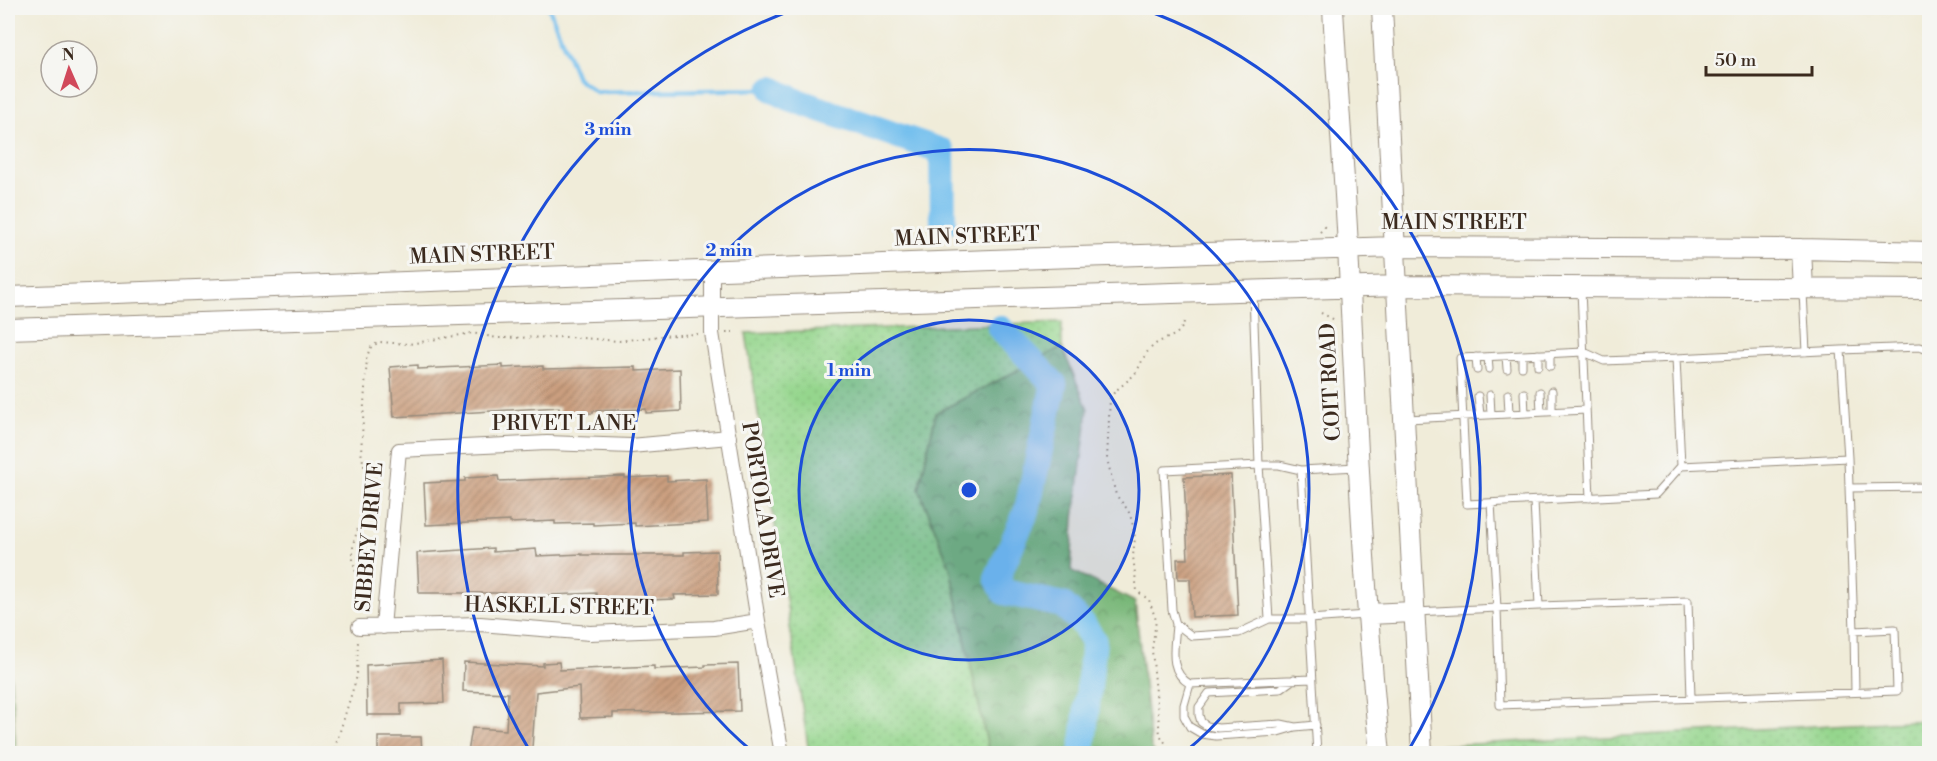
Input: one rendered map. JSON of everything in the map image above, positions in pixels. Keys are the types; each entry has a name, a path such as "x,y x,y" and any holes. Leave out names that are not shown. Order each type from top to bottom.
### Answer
{"main road":[{"name":"COIT ROAD","path":"1333,8 1359,467 1380,753"},
{"path":"1383,8 1422,753"},
{"name":"MAIN STREET","path":"8,297 1348,248 1801,249 1929,252"},
{"path":"1801,249 1803,289"},
{"path":"8,329 1349,287 1929,289"},
{"path":"1369,614 1413,612"}],"street":[{"name":"PORTOLA DRIVE","path":"712,272 712,333 758,621 782,753"},
{"name":"PRIVET LANE","path":"399,450 547,442 631,446 729,437"},
{"name":"SIBBEY DRIVE","path":"383,627 399,450"},
{"name":"HASKELL STREET","path":"359,627 480,624 591,633 714,628 758,621"}],"lane":[{"path":"1581,288 1590,498"},
{"path":"1803,289 1806,351"},
{"path":"1253,291 1259,465 1269,620"},
{"path":"1676,358 1681,466 1656,494 1467,504 1460,358 1584,352 1604,361 1920,346 1929,351"},
{"path":"1841,350 1848,458 1855,692"},
{"path":"1538,354 1538,366"},
{"path":"1550,354 1550,366"},
{"path":"1522,355 1522,367"},
{"path":"1506,356 1507,369"},
{"path":"1476,357 1477,370"},
{"path":"1488,357 1489,369"},
{"path":"1552,391 1552,411"},
{"path":"1539,392 1540,412"},
{"path":"1524,393 1525,413"},
{"path":"1508,394 1509,413"},
{"path":"1490,395 1491,414"},
{"path":"1479,396 1479,415"},
{"path":"1404,419 1586,410"},
{"path":"1681,466 1848,458"},
{"path":"1312,679 1190,684 1176,672 1174,662 1176,624 1172,610 1164,470 1259,465 1279,465 1301,470 1359,467"},
{"path":"1301,470 1317,753"},
{"path":"1849,488 1929,487"},
{"path":"1534,501 1539,606"},
{"path":"1491,503 1500,705 1897,691 1895,629 1854,631"},
{"path":"1413,612 1688,601 1691,698"},
{"path":"1176,624 1192,636 1239,633 1269,620 1369,614"},
{"path":"1294,679 1280,689 1209,693 1199,707 1198,715 1201,722 1207,726 1218,728 1281,724 1294,727"},
{"path":"1190,684 1184,705 1184,716 1190,727 1202,734 1215,736 1278,732 1294,727 1316,725"}],"path":[{"path":"1320,232 1326,225"},
{"path":"1321,313 1337,321"},
{"path":"1184,322 1179,333 1154,344 1136,372 1110,398 1107,459 1116,495 1128,510 1132,521 1137,591 1149,600 1156,620 1152,650 1160,735 1168,747 1185,753"}],"green space":[{"path":"1062,322 1062,347 936,413 919,489 950,567 989,753 809,753 746,333"},
{"path":"1062,347 1088,409 1074,519 1071,570 1135,602 1151,747 1155,753 989,753 950,567 919,489 936,413"},
{"path":"8,643 16,753 8,753"},
{"path":"1929,720 1929,753 1436,754 1436,746"}],"building":[{"path":"418,365 418,369 503,365 503,368 543,366 543,369 636,367 636,371 680,369 681,411 646,413 646,409 559,414 559,407 394,417 390,367"},
{"path":"1231,475 1238,615 1192,617 1190,579 1178,579 1177,559 1188,559 1184,477"},
{"path":"498,476 499,481 625,476 625,478 667,476 667,481 706,479 708,522 635,526 635,523 555,524 555,521 426,525 424,483 465,481 465,478"},
{"path":"493,548 493,552 536,549 537,556 684,555 684,552 717,551 718,594 674,595 675,599 597,602 596,593 506,597 506,593 419,593 417,553"},
{"path":"442,660 444,703 401,704 401,715 367,715 366,665"},
{"path":"464,662 543,666 543,663 559,662 560,670 654,666 654,669 738,664 740,711 613,713 613,717 580,718 579,687 536,692 532,748 514,748 514,753 468,753 472,728 506,730 508,693 463,691"},
{"path":"378,737 421,737 422,753 378,753"}],"waterway":[{"path":"549,8 577,78 596,92 772,89"},
{"path":"772,89 794,100 942,151 943,224"},
{"path":"1000,328 1054,384 1027,510 997,578 1004,592 1063,605 1083,624 1094,641 1082,752 1084,754"}]}
